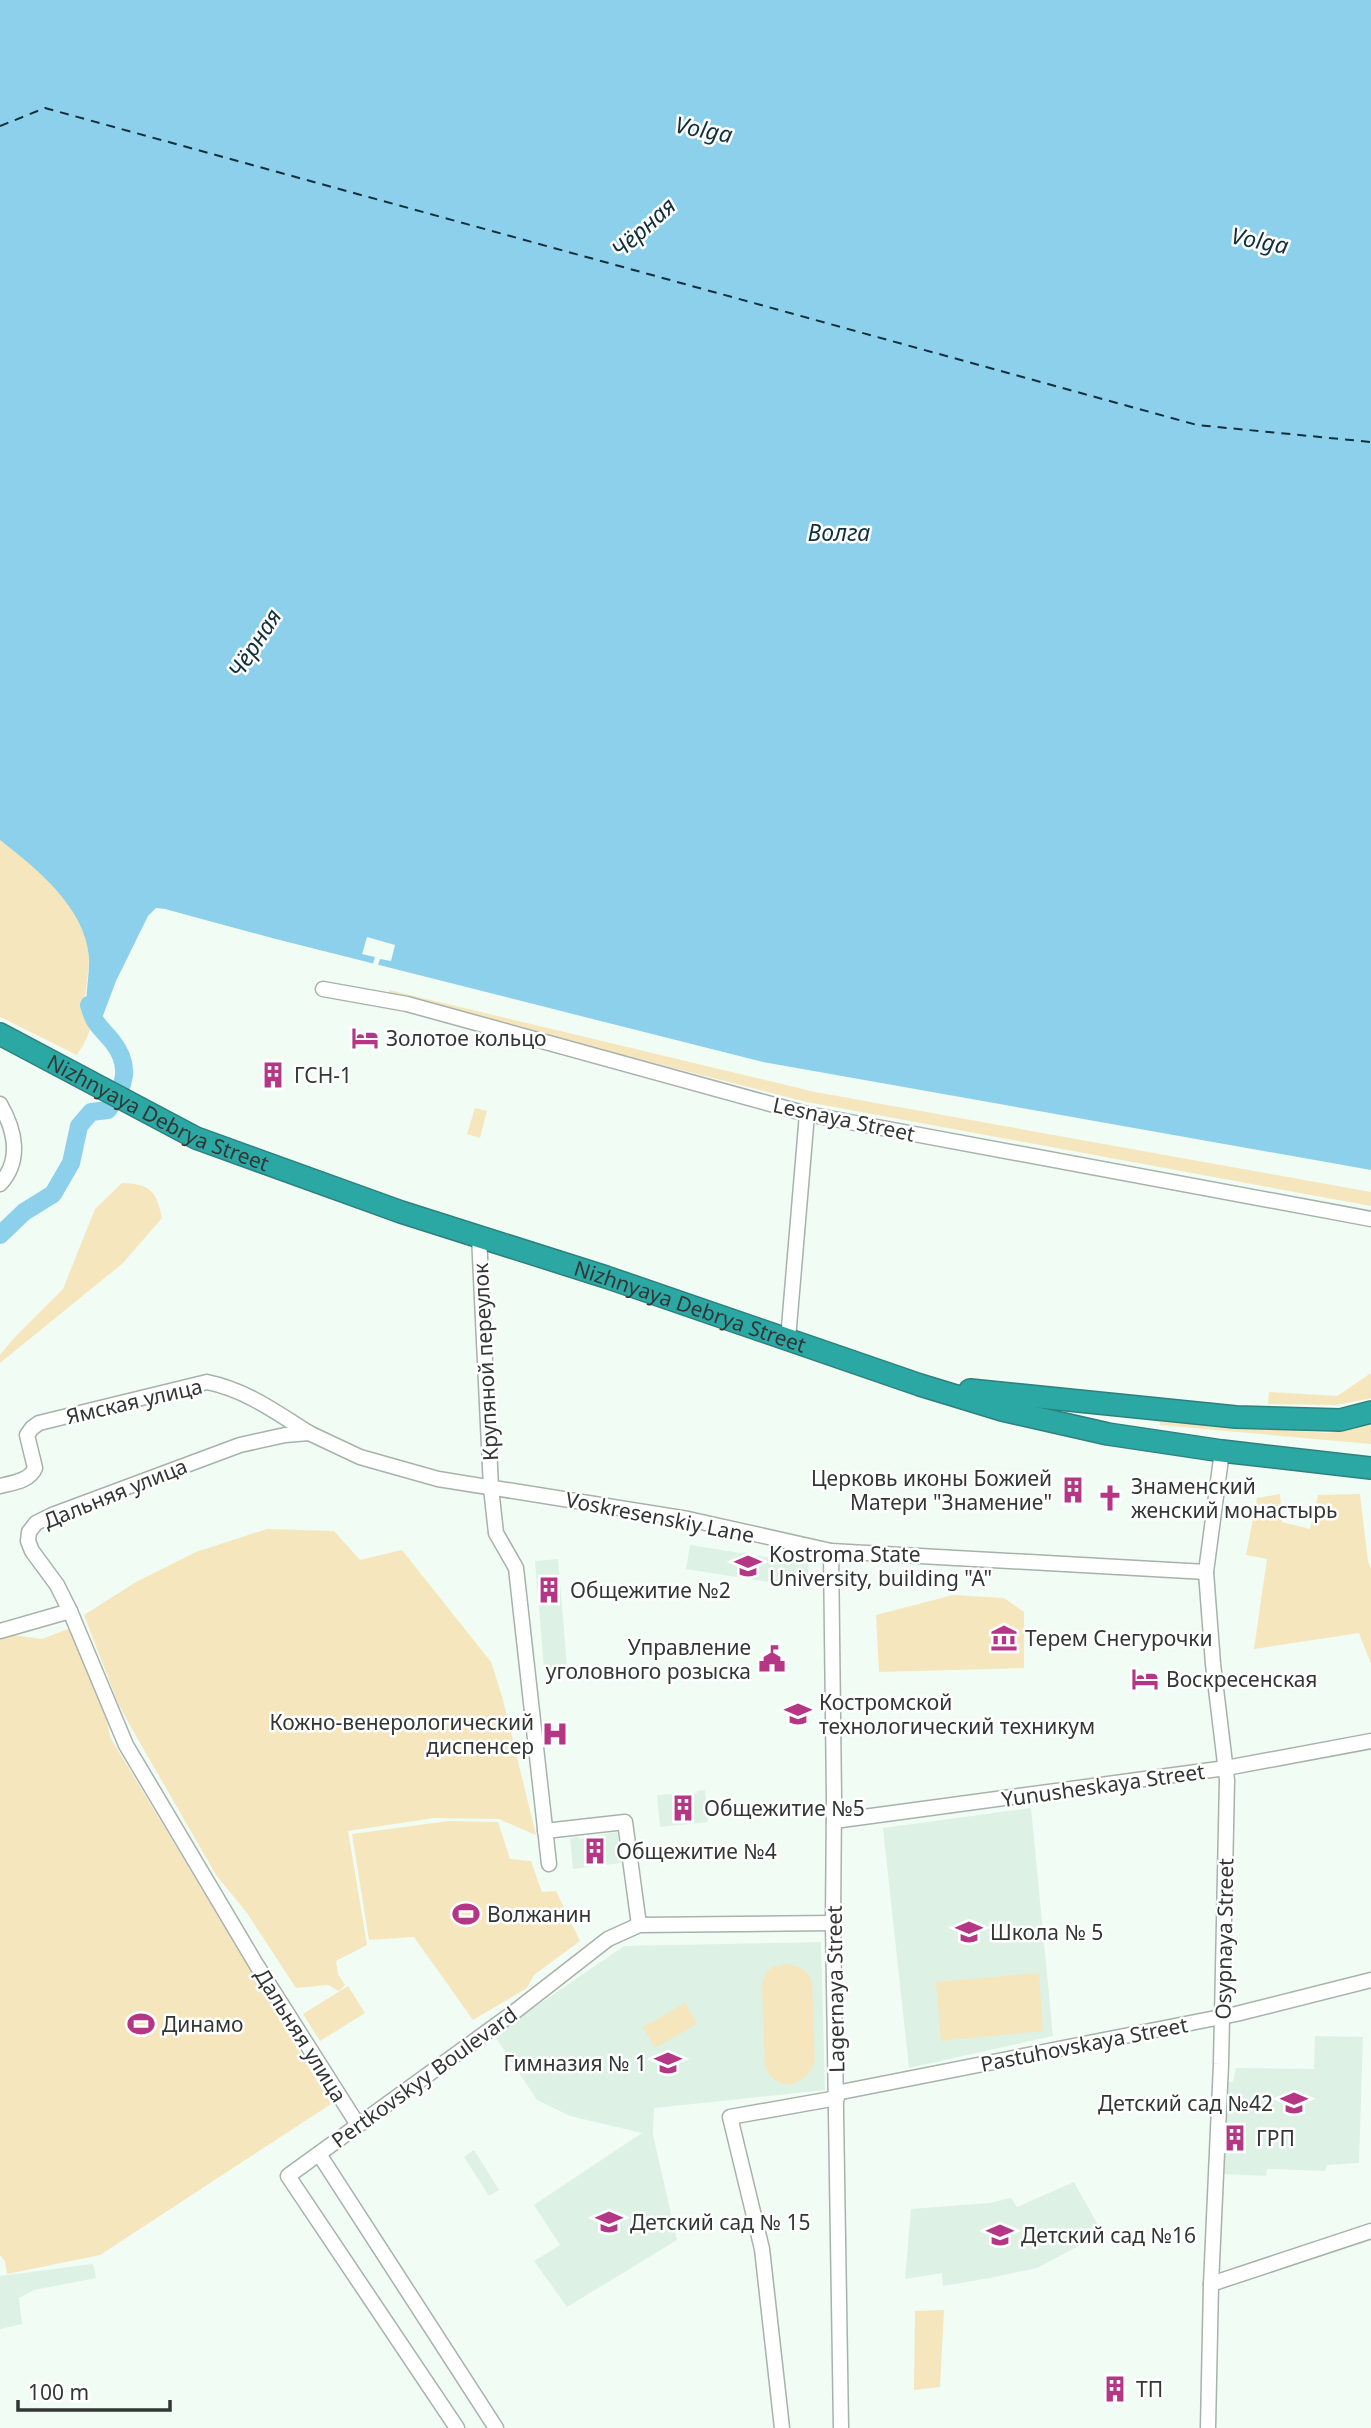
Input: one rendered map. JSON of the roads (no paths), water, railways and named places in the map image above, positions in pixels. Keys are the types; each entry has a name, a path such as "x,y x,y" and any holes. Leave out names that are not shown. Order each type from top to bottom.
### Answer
{"highway":[{"name":"Nizhnyaya Debrya Street","path":"0,1034 196,1139 401,1212 920,1385 1002,1410 1064,1425 1222,1451 1371,1468"},
{"path":"920,1385 1236,1417 1340,1420 1371,1412"}],"street":[{"name":"Lesnaya Street","path":"323,989 407,1004 807,1114 1371,1219"},
{"path":"0,1104 16,1140 9,1175 0,1184"},
{"path":"788,1339 807,1114"},
{"name":"Крупяной переулок","path":"479,1236 491,1488"},
{"name":"Ямская улица","path":"0,1486 29,1477 33,1473 35,1468 27,1435 39,1423 207,1382 230,1387 253,1398 309,1433"},
{"path":"309,1433 360,1457 438,1479 491,1488 496,1533 516,1568 549,1864"},
{"name":"Дальняя улица","path":"309,1433 285,1435 240,1445 52,1515 36,1524 29,1532 28,1541 57,1585 70,1611 126,1745 256,1964 358,2125"},
{"name":"Osypnaya Street","path":"1208,2428 1227,1780 1213,1664 1206,1572 1222,1451"},
{"name":"Voskresenskiy Lane","path":"491,1488 688,1519 831,1551 1206,1572"},
{"name":"Lagernaya Street","path":"831,1551 833,1923 841,2428"},
{"path":"0,1631 70,1611"},
{"name":"Yunusheskaya Street","path":"834,1821 1226,1768 1371,1741"},
{"path":"545,1831 625,1822 639,1925"},
{"name":"Pertkovskyy Boulevard","path":"496,2428 319,2154 502,2021 608,1939 639,1925 833,1923"},
{"name":"Pastuhovskaya Street","path":"782,2428 762,2249 730,2117 1222,2017 1371,1980"},
{"path":"319,2154 288,2176 457,2428"},
{"path":"1211,2284 1371,2231"}],"water":[{"name":"Волга","path":"0,0 1371,0 1371,1170 763,1062 165,909 156,908 148,916 116,981 101,1021 97,1027 90,1026 86,1000 89,957 86,939 78,922 57,890 0,840"}],"waterway":[{"name":"Чёрная","path":"0,1235 24,1212 53,1194 71,1163 79,1126 91,1112 108,1110 119,1093 124,1076 122,1059 112,1041 95,1021 89,1005"}],"place":[{"name":"Золотое кольцо","path":"365,1038"},
{"name":"ГСН-1","path":"273,1075"},
{"name":"Церковь иконы Божией Матери \"Знамение\"","path":"1073,1490"},
{"name":"Знаменский женский монастырь","path":"1110,1498"},
{"name":"Kostroma State University, building \"A\"","path":"748,1566"},
{"name":"Общежитие №2","path":"549,1590"},
{"name":"Терем Cнегурочки","path":"1004,1638"},
{"name":"Управление уголовного розыска","path":"772,1659"},
{"name":"Воскресенская","path":"1145,1679"},
{"name":"Костромской технологический техникум","path":"798,1714"},
{"name":"Кожно-венерологический диспенсер","path":"555,1734"},
{"name":"Общежитие №5","path":"683,1808"},
{"name":"Общежитие №4","path":"595,1851"},
{"name":"Волжанин","path":"466,1914"},
{"name":"Школа № 5","path":"969,1932"},
{"name":"Динамо","path":"141,2024"},
{"name":"Гимназия № 1","path":"668,2063"},
{"name":"Детский сад №42","path":"1294,2103"},
{"name":"ГРП","path":"1235,2138"},
{"name":"Детский сад № 15","path":"609,2222"},
{"name":"Детский сад №16","path":"1000,2235"},
{"name":"ТП","path":"1115,2389"}],"water label":[{"name":"Volga","path":"704,129"},
{"name":"Volga","path":"1260,240"}]}
